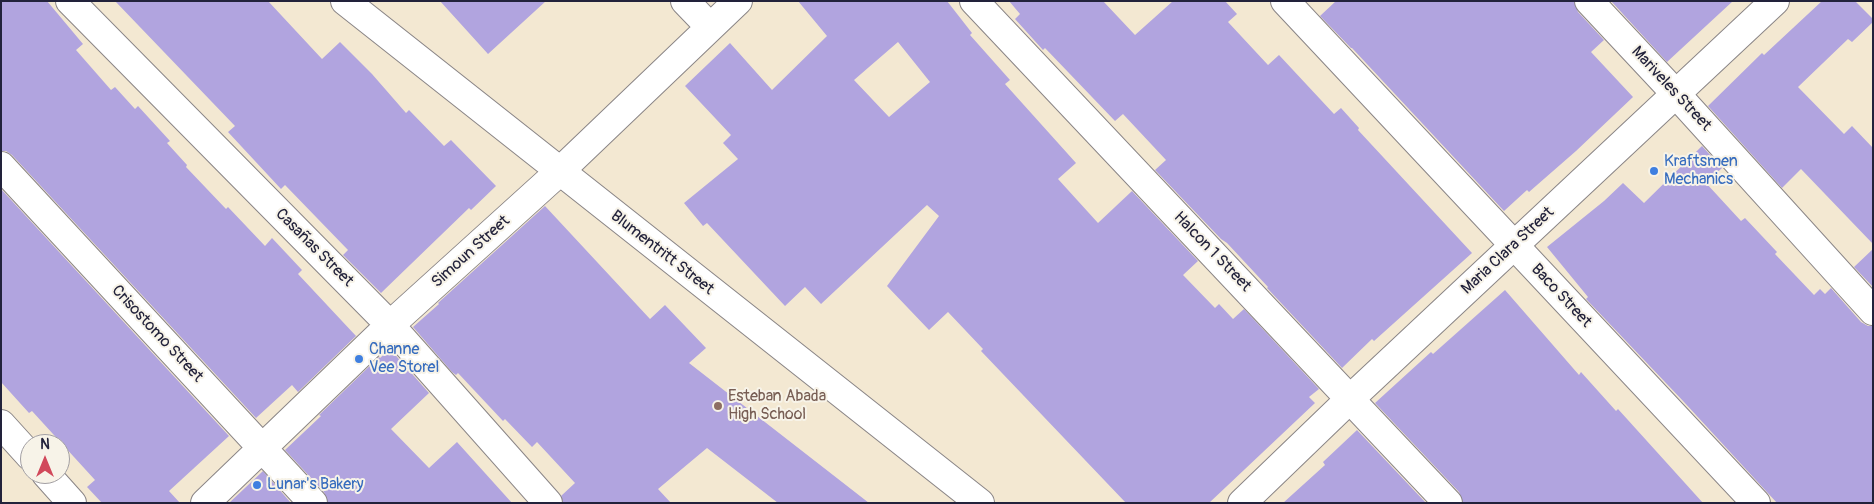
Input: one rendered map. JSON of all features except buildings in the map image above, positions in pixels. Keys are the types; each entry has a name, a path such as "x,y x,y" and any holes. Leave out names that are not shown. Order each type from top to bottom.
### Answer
{"street":[{"name":"Casañas Street","path":"70,1 390,325 548,503"},
{"name":"Blumentritt Street","path":"345,1 980,503"},
{"path":"685,1 710,27"},
{"name":"Simoun Street","path":"206,503 390,325 559,172 738,1"},
{"name":"Halcon 1 Street","path":"974,1 1351,398 1448,503"},
{"name":"Baco Street","path":"1285,1 1756,503"},
{"name":"Mariveles Street","path":"1589,1 1873,311"},
{"name":"Maria Clara Street","path":"1242,503 1351,398 1775,1"},
{"name":"Crisostomo Street","path":"1,166 313,503"},
{"path":"1,424 20,445"},
{"path":"55,484 72,503"}],"place":[{"name":"Kraftsmen Mechanics","path":"1654,171"},
{"name":"Channe Vee Storel","path":"359,359"},
{"name":"Esteban Abada High School","path":"718,406"},
{"name":"Lunar's Bakery","path":"257,485"}]}
